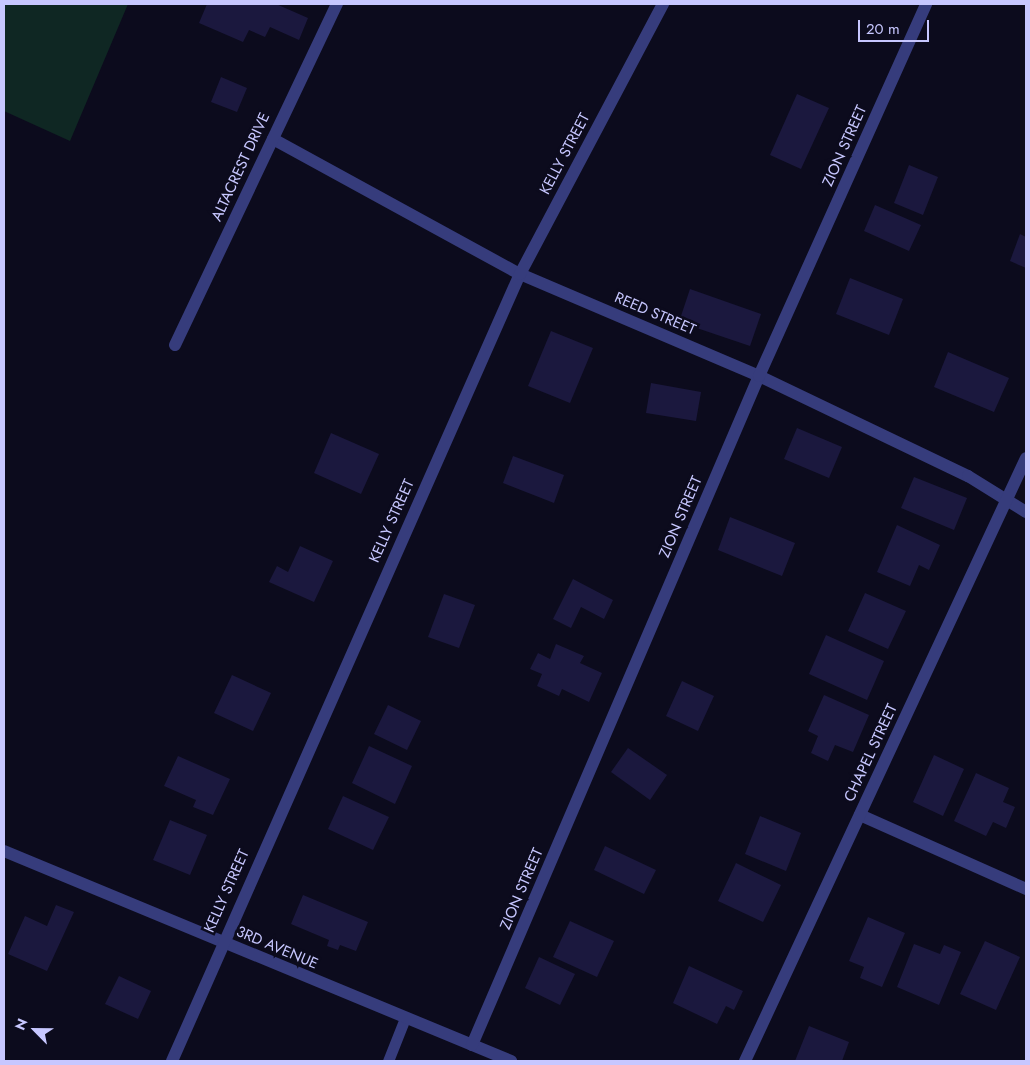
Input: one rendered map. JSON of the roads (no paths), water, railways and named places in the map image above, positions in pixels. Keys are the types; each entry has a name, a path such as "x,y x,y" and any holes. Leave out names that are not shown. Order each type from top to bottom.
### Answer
{"street":[{"name":"ALTACREST DRIVE","path":"175,345 337,4"},
{"name":"KELLY STREET","path":"172,1061 222,942 520,274 663,4"},
{"name":"ZION STREET","path":"472,1045 759,376 926,4"},
{"name":"REED STREET","path":"273,139 520,274 759,376 968,476 1006,503 1026,512"},
{"name":"CHAPEL STREET","path":"745,1061 1026,458"},
{"path":"860,815 1026,889"},
{"name":"3RD AVENUE","path":"4,851 510,1061"}],"lane":[{"path":"388,1061 405,1018"}]}
